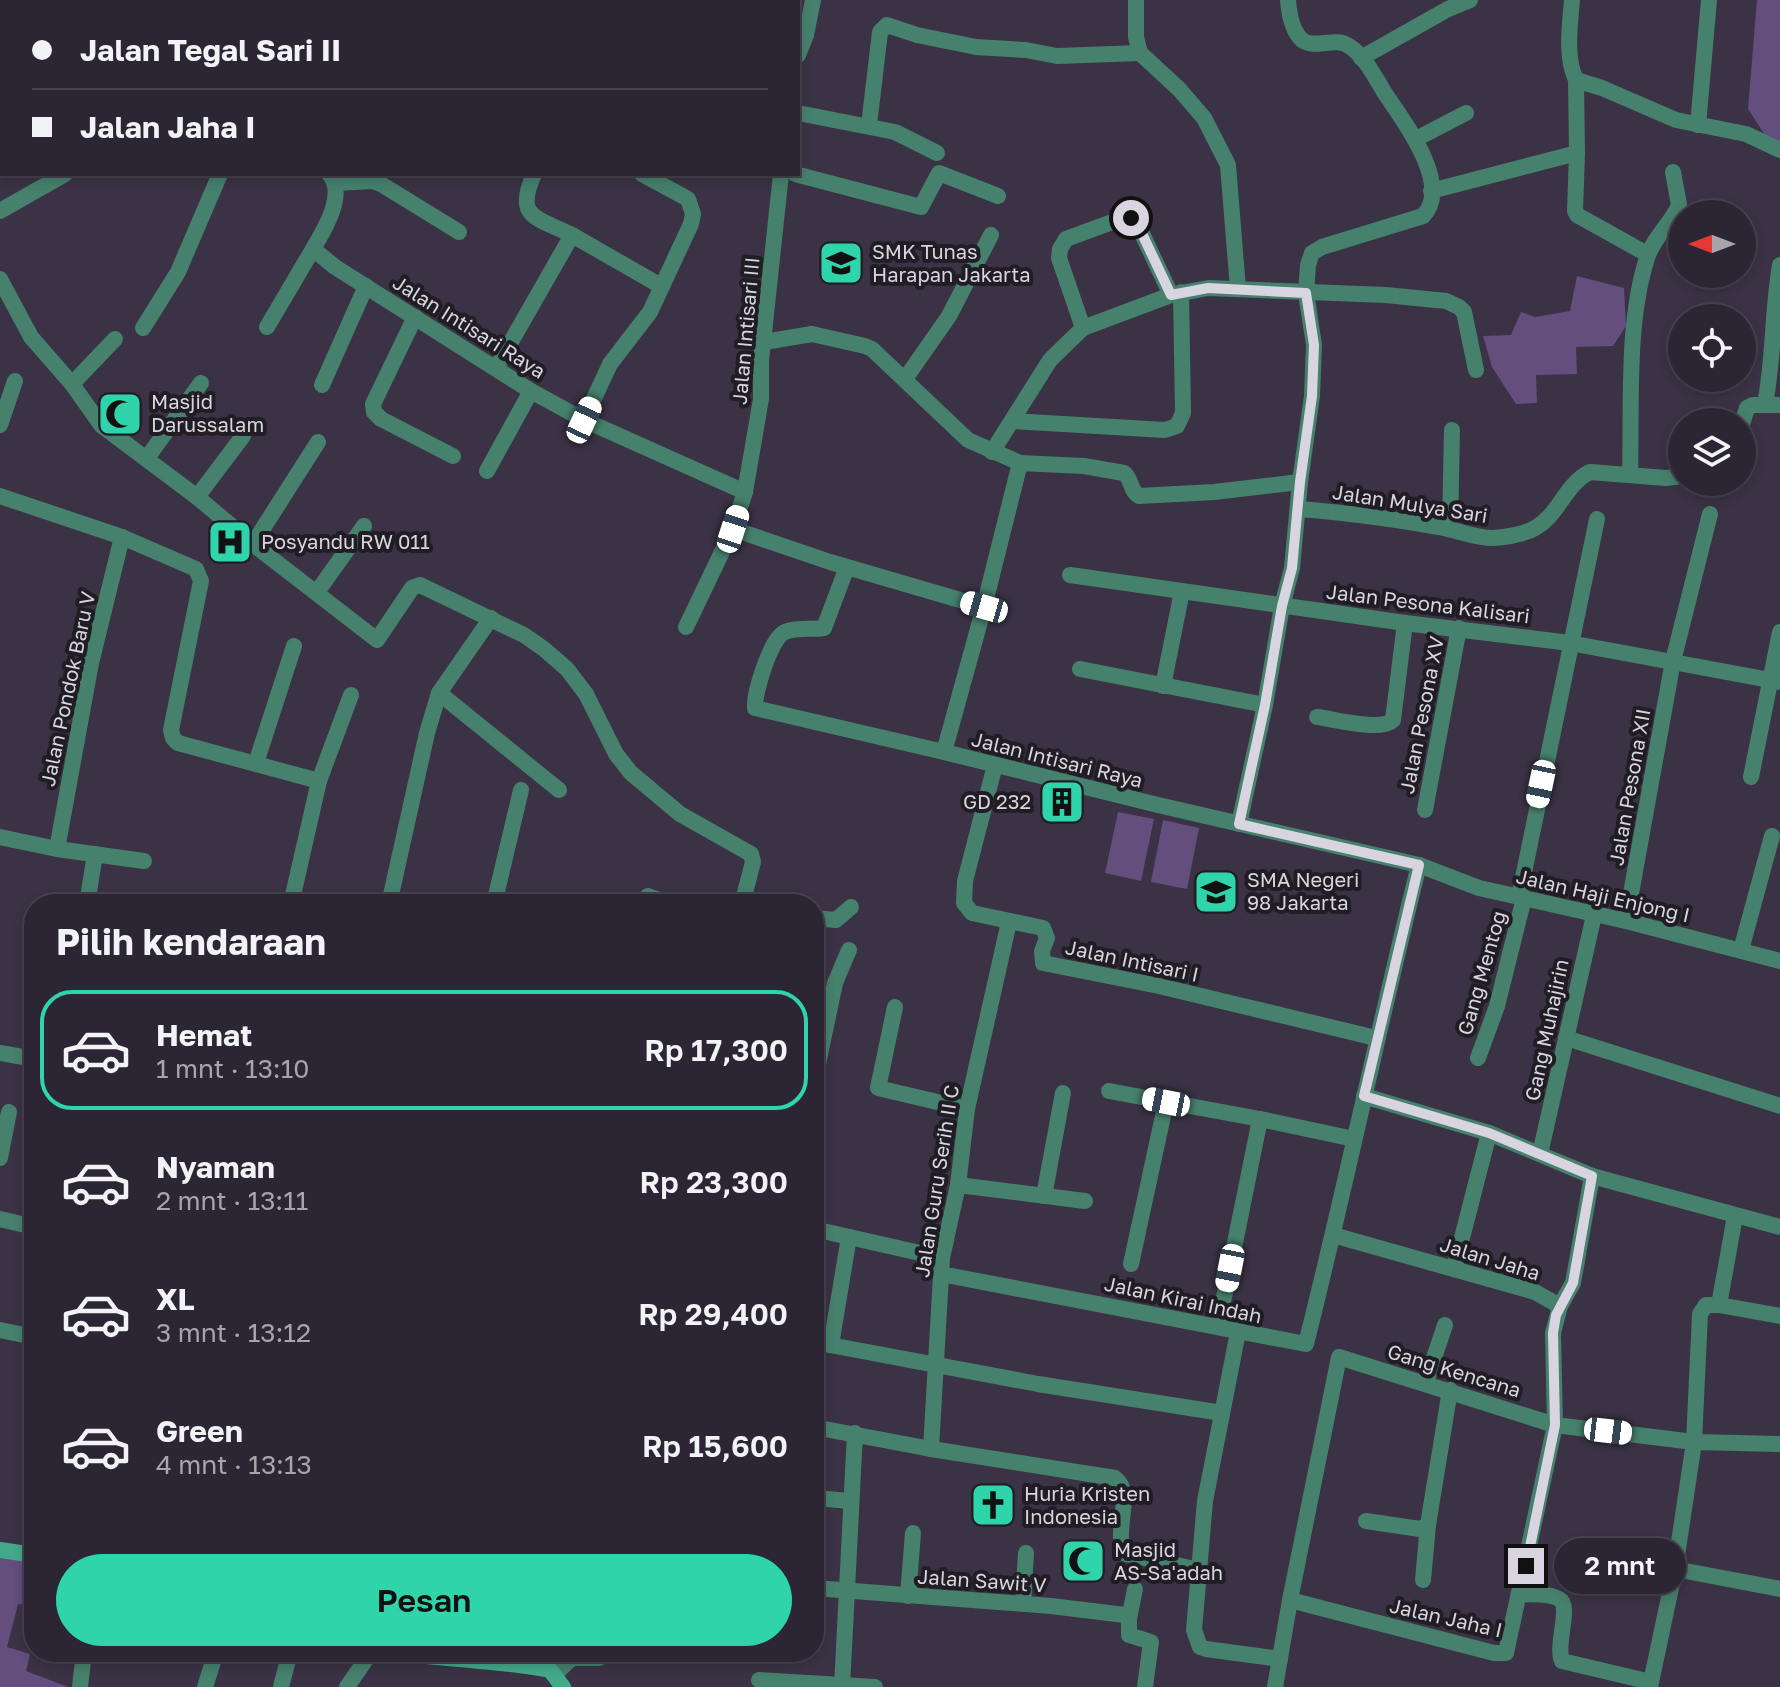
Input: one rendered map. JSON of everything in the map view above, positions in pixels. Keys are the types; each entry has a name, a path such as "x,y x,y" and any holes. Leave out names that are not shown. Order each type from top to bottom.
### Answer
{"street":[{"path":"800,50 813,0"},
{"path":"1136,0 1136,37 1140,53 1179,89 1204,118 1228,165 1238,289"},
{"path":"1239,824 1292,568 1312,396 1314,345 1306,293 1309,258 1315,250 1423,216 1428,210 1431,191 1425,158 1416,139 1361,58 1345,43 1310,44 1303,41 1294,27 1288,0"},
{"path":"1361,58 1470,0"},
{"path":"1572,0 1572,72 1576,80 1575,211 1577,215 1647,254"},
{"path":"1698,125 1709,0"},
{"path":"869,125 880,32 887,25 917,35 976,47 1026,50 1057,56 1140,53"},
{"path":"1576,80 1676,120 1746,134 1780,150"},
{"path":"800,113 895,132 937,153"},
{"path":"1416,139 1466,113"},
{"path":"1431,191 1577,153"},
{"path":"1630,475 1634,333 1640,287 1647,254 1679,205 1673,172"},
{"path":"800,175 921,207 939,173 998,196"},
{"path":"0,211 61,176"},
{"path":"143,328 178,272 219,176"},
{"path":"533,176 524,202 529,211 661,286"},
{"path":"584,420 610,364 650,312 691,224 688,199 646,176"},
{"name":"Jalan Intisari III","path":"745,492 761,399 781,176"},
{"path":"267,327 325,227 336,195 333,178 381,184 459,232"},
{"path":"1013,421 1165,430 1177,426 1183,413 1176,294 1137,223 1131,218 1123,218 1066,239 1060,249 1059,258 1083,328"},
{"path":"496,368 572,235"},
{"path":"905,379 949,316 991,235"},
{"name":"Jalan Intisari Raya","path":"313,249 531,391 584,420 745,492"},
{"path":"1747,408 1772,404 1769,380 1780,265"},
{"path":"0,279 31,337 72,384 101,425 377,640 417,585 491,618 534,642 567,669 586,694 616,754 645,787 680,814 748,851 753,862 748,894"},
{"path":"322,385 366,286"},
{"path":"992,452 1050,360 1083,328 1176,294 1208,288 1386,295 1453,304 1464,312 1476,370"},
{"path":"415,317 373,404 373,411 453,456"},
{"path":"764,342 812,334 872,349 968,440 1020,463 1084,466 1127,475 1134,492 1141,497 1300,482"},
{"path":"72,384 115,339"},
{"path":"0,425 15,381"},
{"path":"147,458 201,383"},
{"path":"487,471 531,391"},
{"path":"1450,529 1452,430"},
{"path":"197,497 243,436"},
{"path":"253,544 318,442"},
{"name":"Jalan Intisari Raya","path":"1020,463 944,752 1419,865"},
{"name":"Jalan Mulya Sari","path":"1298,509 1356,513 1492,538 1536,528 1550,516 1582,476 1590,472 1668,476"},
{"path":"686,627 733,529 745,492"},
{"path":"0,496 122,537 192,567 201,577 171,730 173,738 178,743 319,781"},
{"name":"Jalan Pesona XII","path":"1626,921 1673,661 1710,514"},
{"name":"Gang Mentog","path":"1478,1058 1497,1006 1521,898 1597,519"},
{"path":"317,592 364,526"},
{"path":"733,529 847,567 984,607"},
{"name":"Jalan Pondok Baru V","path":"57,849 91,663 122,537"},
{"path":"847,567 824,628 784,632 773,641 755,697 755,708 944,752"},
{"name":"Jalan Pesona Kalisari","path":"1070,575 1405,623 1570,643 1775,681"},
{"path":"1163,686 1182,591"},
{"path":"391,894 427,733 439,693 491,618"},
{"path":"1317,717 1378,726 1393,720 1405,623"},
{"name":"Jalan Pesona XV","path":"1425,810 1459,628"},
{"path":"1751,777 1775,681 1780,632"},
{"path":"256,763 294,646"},
{"path":"1080,669 1265,705"},
{"path":"439,693 559,790"},
{"path":"293,894 319,781 351,695"},
{"name":"Jalan Intisari I","path":"995,765 963,895 967,909 972,913 1046,930 1043,963 1159,986 1376,1038"},
{"path":"496,894 521,790"},
{"path":"1741,950 1772,836"},
{"path":"0,837 57,849 144,861"},
{"path":"89,894 95,854"},
{"path":"1333,1235 1376,1038 1419,865"},
{"name":"Jalan Haji Enjong I","path":"1419,865 1479,888 1626,921 1780,961"},
{"path":"824,919 836,920 851,907"},
{"name":"Gang Muhajirin","path":"1540,1154 1594,915"},
{"name":"Jalan Guru Serih II C","path":"931,1449 942,1266 958,1185 967,1109 1009,922"},
{"path":"824,1035 835,983 849,950"},
{"path":"895,1007 878,1088 967,1109"},
{"path":"1566,1038 1780,1106"},
{"path":"0,1053 24,1057"},
{"path":"1109,1091 1354,1139"},
{"path":"1044,1196 1063,1093"},
{"path":"1364,1096 1489,1133 1592,1176 1780,1227"},
{"path":"1131,1264 1166,1102"},
{"path":"0,1158 9,1112"},
{"path":"1218,1327 1260,1119"},
{"path":"1454,1269 1489,1133"},
{"path":"1592,1176 1573,1283 1560,1306 1553,1333 1555,1425 1694,1442 1780,1444"},
{"path":"958,1185 1085,1201"},
{"path":"1719,1305 1735,1216"},
{"path":"0,1219 24,1225"},
{"name":"Jalan Kirai Indah","path":"824,1231 942,1266 1238,1332 1306,1344 1333,1235"},
{"name":"Jalan Jaha","path":"1333,1235 1535,1292 1560,1306"},
{"path":"824,1336 849,1237"},
{"path":"1520,1594 1557,1597 1563,1602 1566,1609 1558,1650 1562,1661 1650,1684 1675,1569 1694,1442 1700,1314 1706,1305 1719,1305 1780,1316"},
{"path":"1426,1382 1445,1325"},
{"path":"0,1330 24,1335"},
{"path":"1238,1332 1205,1501 1193,1623 1200,1647 1280,1659"},
{"path":"824,1344 1038,1384 1222,1413"},
{"name":"Gang Kencana","path":"1290,1600 1339,1357 1555,1425"},
{"path":"1423,1580 1424,1527 1450,1390"},
{"name":"Jalan Jaha I","path":"1290,1600 1494,1653 1505,1659 1555,1425"},
{"path":"824,1428 1115,1478 1121,1482 1124,1492 1120,1537 1126,1554 1199,1570"},
{"path":"842,1686 855,1433"},
{"path":"824,1499 851,1501"},
{"path":"1366,1521 1424,1527"},
{"path":"908,1596 913,1533"},
{"path":"0,1550 24,1554"},
{"path":"1023,1604 1026,1553"},
{"path":"1675,1569 1780,1589"},
{"name":"Jalan Sawit V","path":"824,1589 1023,1604 1125,1615 1129,1619"},
{"path":"1135,1589 1129,1635 1151,1642 1145,1687"},
{"path":"1275,1687 1290,1600"},
{"path":"80,1687 83,1662"},
{"path":"205,1687 213,1662"},
{"path":"281,1687 287,1662"},
{"path":"347,1687 364,1662"},
{"path":"473,1662 527,1665 556,1677"},
{"path":"759,1680 875,1687"}],"shaded area":[{"path":"1757,0 1780,0 1780,145 1766,137 1748,109"},
{"path":"1577,276 1624,288 1626,326 1613,346 1576,347 1577,374 1536,375 1537,403 1516,404 1492,367 1483,336 1511,335 1521,312 1535,317 1570,311"},
{"path":"1118,812 1154,819 1141,881 1105,873"},
{"path":"1163,820 1199,828 1187,889 1151,882"},
{"path":"0,1545 24,1549 24,1605 18,1604 7,1647 24,1652 24,1662 28,1662 26,1671 68,1687 0,1687"}],"place":[{"name":"SMK Tunas Harapan Jakarta","path":"841,263"},
{"name":"Masjid Darussalam","path":"120,414"},
{"name":"Posyandu RW 011","path":"230,542"},
{"name":"GD 232","path":"1062,802"},
{"name":"SMA Negeri 98 Jakarta","path":"1216,892"},
{"name":"Huria Kristen Indonesia","path":"993,1505"},
{"name":"Masjid AS-Sa'adah","path":"1083,1561"}],"route":[{"path":"1131,218 1137,223 1171,295 1208,288 1306,293 1314,345 1312,396 1292,568 1239,824 1419,865 1364,1096 1489,1133 1592,1176 1573,1283 1556,1315 1553,1333 1555,1425 1526,1566"}]}
